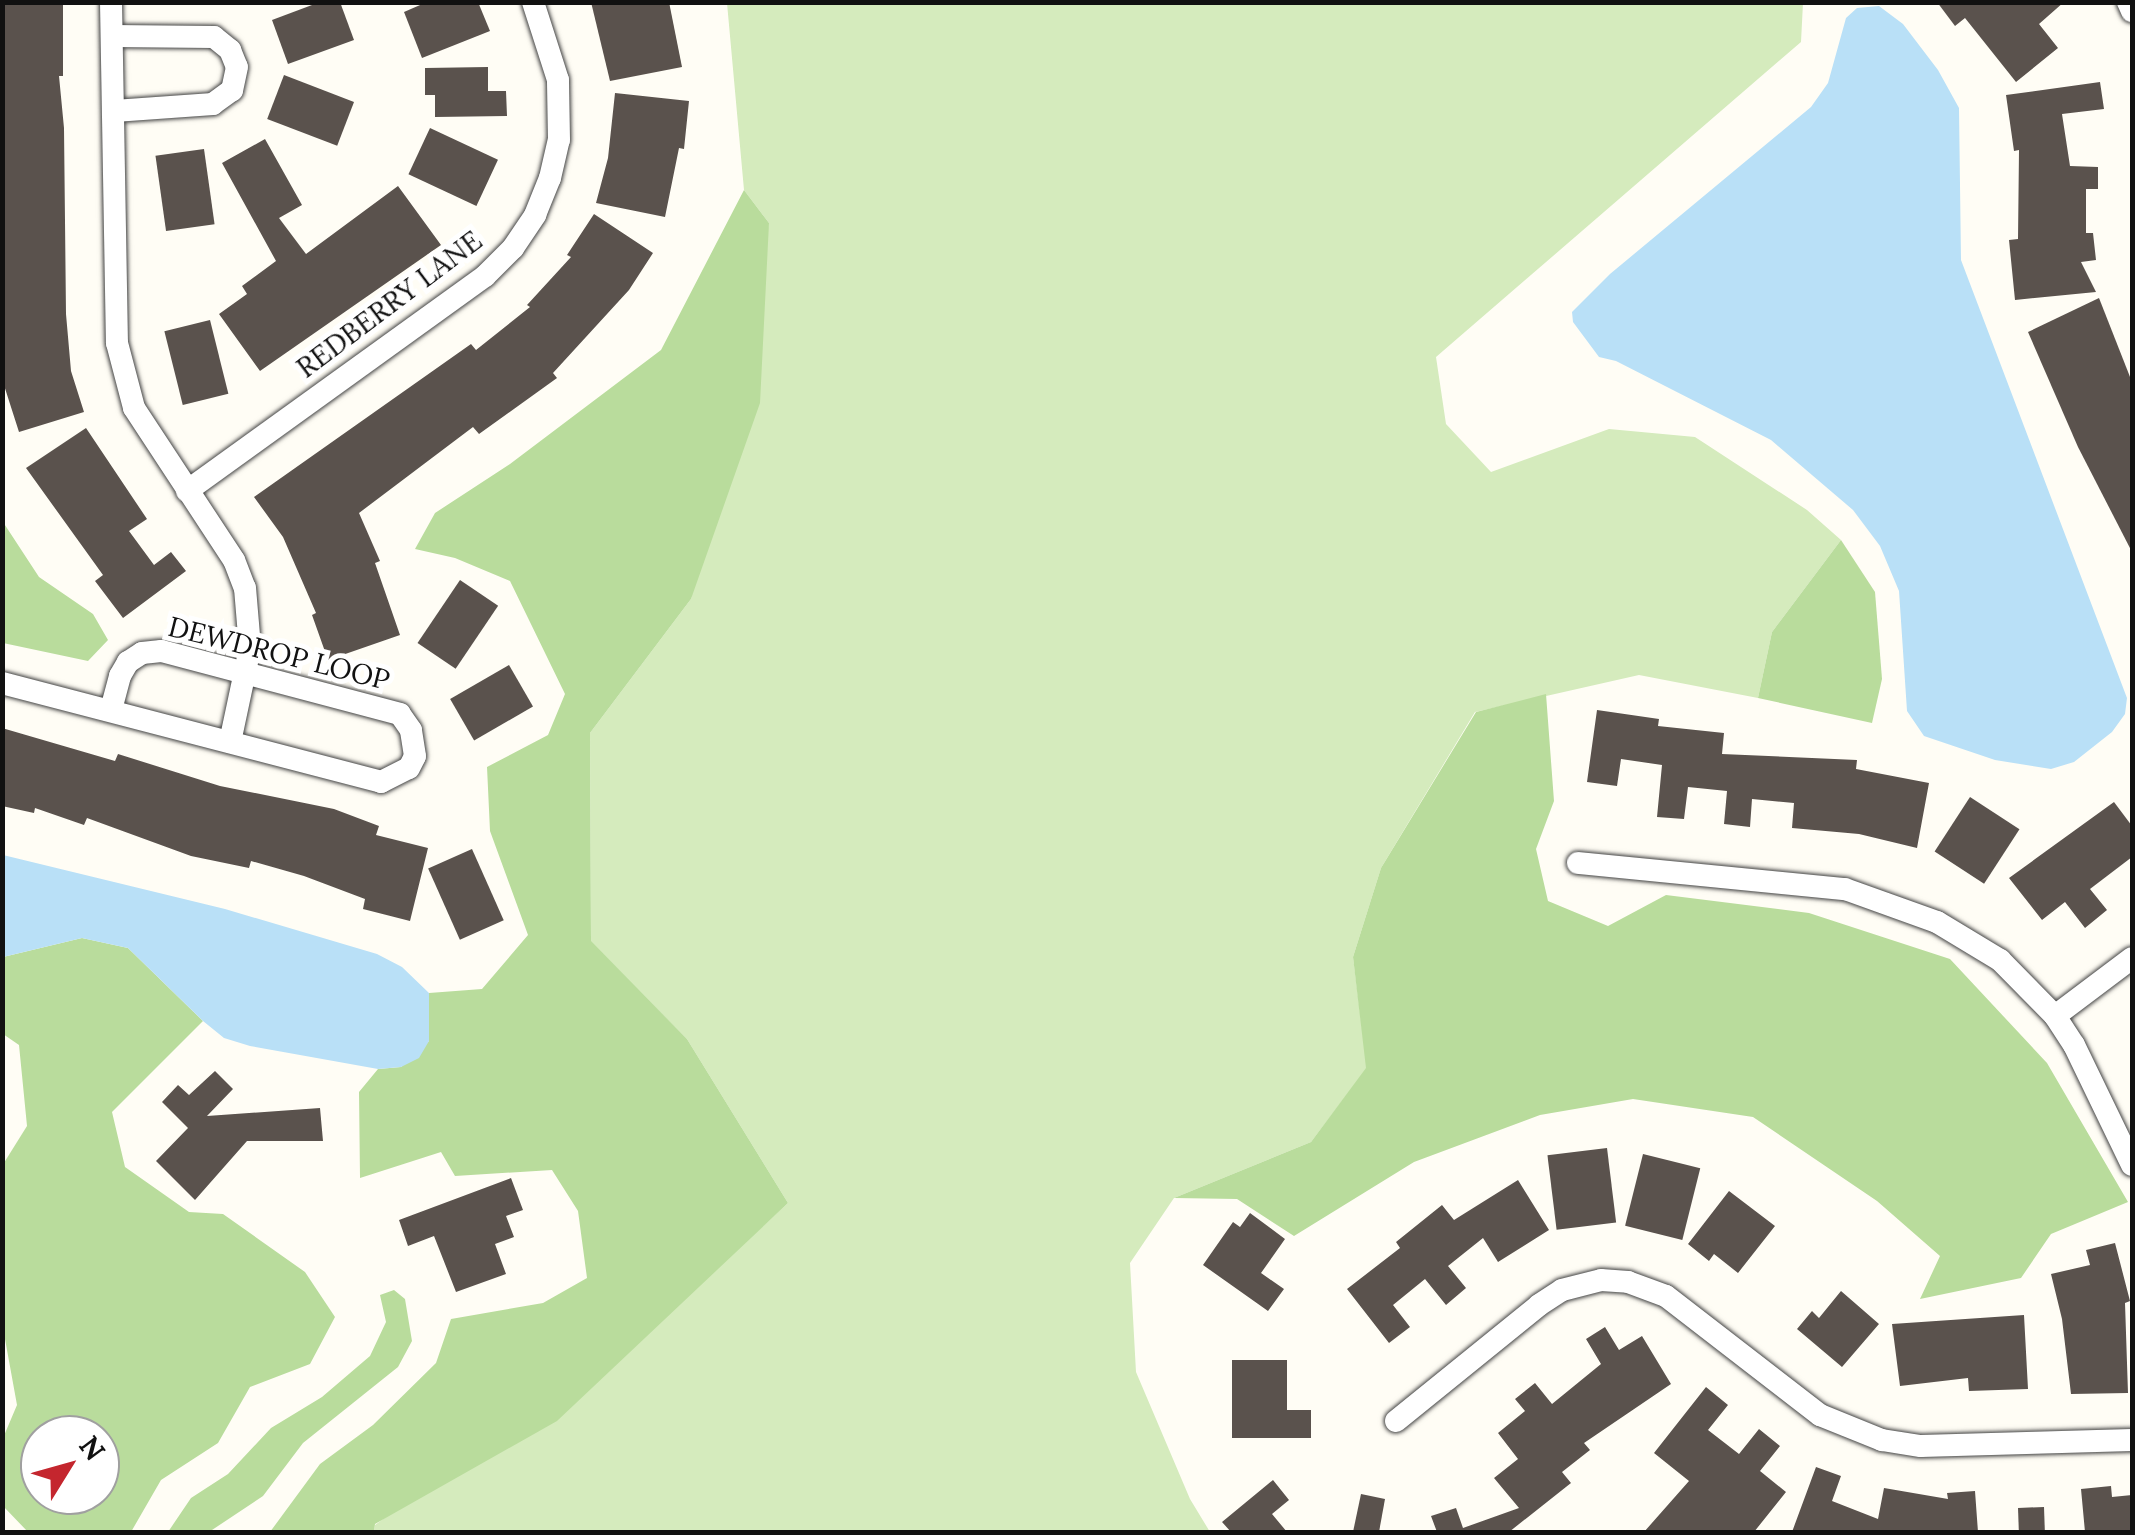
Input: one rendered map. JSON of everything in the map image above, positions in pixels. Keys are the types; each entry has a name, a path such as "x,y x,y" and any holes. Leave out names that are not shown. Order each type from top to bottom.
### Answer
{"street":[{"path":"112,2 117,342 123,376 145,428 234,560 245,588 251,618 230,742"},
{"name":"REDBERRY LANE","path":"187,490 486,276 513,248 535,215 550,178 559,140 558,80 534,2"},
{"path":"2128,2 2132,11"},
{"path":"112,36 214,37 230,50 236,67 232,90 213,104 114,111"},
{"name":"DEWDROP LOOP","path":"2,684 382,782 409,768 416,756 411,730 400,714 161,651 142,652 128,662 120,676 112,710"},
{"path":"1578,863 1858,892 1898,906 1973,942 2024,981 2055,1016 2074,1045 2132,1165"},
{"path":"2055,1016 2132,958"},
{"path":"1396,1422 1539,1305 1562,1290 1601,1280 1628,1282 1666,1296 1820,1415 1882,1440 1921,1446 2132,1440"}],"green space":[{"path":"727,3 1803,3 1801,42 1436,357 1446,424 1491,472 1609,429 1695,437 1807,510 1841,540 1772,632 1758,698 1639,675 1475,712 1381,868 1353,957 1367,1068 1311,1142 1174,1198 1130,1263 1136,1372 1190,1499 1210,1532 374,1532 375,1525 687,1296 788,1203 687,1039 591,942 590,733 691,599 769,223 744,190"},
{"path":"744,190 769,223 760,403 691,599 590,733 591,941 687,1039 788,1203 557,1421 375,1524 374,1532 270,1532 320,1464 373,1425 436,1363 451,1319 543,1303 587,1278 578,1211 552,1170 455,1176 441,1152 360,1178 359,1092 378,1069 401,1067 429,1041 429,993 482,989 528,935 490,831 487,767 548,735 565,694 510,581 455,558 415,549 435,513 510,464 661,350"},
{"path":"3,522 39,577 93,614 108,640 88,661 3,643"},
{"path":"1841,540 1875,592 1882,679 1872,723 1758,698 1772,632"},
{"path":"1546,694 1554,801 1536,849 1548,901 1608,926 1666,895 1809,913 1950,959 2047,1063 2128,1202 2051,1234 2021,1278 1920,1299 1940,1256 1877,1201 1753,1117 1633,1099 1540,1115 1414,1162 1294,1236 1237,1199 1174,1198 1311,1142 1366,1068 1353,957 1381,868 1476,712"},
{"path":"82,938 128,948 203,1021 112,1112 125,1167 189,1212 223,1214 305,1272 335,1317 310,1364 250,1387 218,1443 161,1480 131,1532 28,1532 3,1506 3,1438 17,1405 3,1328 2,1166 27,1126 19,1045 3,1034 3,957"},
{"path":"394,1290 405,1299 412,1341 398,1367 303,1443 263,1496 209,1532 168,1532 191,1498 228,1474 271,1428 322,1397 370,1356 386,1322 380,1295"}],"water":[{"path":"1879,6 1903,24 1938,70 1959,108 1961,260 2127,698 2125,714 2112,732 2074,762 2051,769 1995,760 1924,736 1907,711 1899,591 1880,546 1853,510 1771,440 1616,361 1599,357 1573,322 1572,312 1610,274 1811,107 1828,83 1846,18 1857,8"},
{"path":"3,855 225,909 377,954 402,967 429,993 429,1041 419,1058 401,1067 378,1069 250,1046 224,1038 128,948 82,938 3,957"}],"building":[{"path":"2,2 63,2 63,76 59,76 64,128 66,314 71,371 84,412 19,432 2,379"},
{"path":"320,2 340,2 354,40 288,64 272,20"},
{"path":"427,2 478,2 490,31 422,58 404,12"},
{"path":"591,2 669,2 682,67 610,81"},
{"path":"1937,2 2064,2 2039,24 2058,48 2016,82 1965,18 1955,26"},
{"path":"488,67 488,91 506,91 507,116 435,117 435,95 425,95 425,68"},
{"path":"284,75 354,102 337,146 267,119"},
{"path":"2100,82 2104,109 2062,114 2070,166 2098,167 2098,189 2086,189 2086,233 2093,233 2096,260 2081,262 2096,292 2015,300 2009,240 2018,239 2019,150 2014,151 2006,95"},
{"path":"615,93 689,101 684,149 679,148 665,217 596,203 608,158"},
{"path":"430,128 498,160 476,206 408,174"},
{"path":"265,139 302,205 279,218 306,254 398,186 441,245 260,371 219,314 247,294 242,286 276,261 222,163"},
{"path":"204,149 215,224 166,231 155,156"},
{"path":"594,214 653,253 629,290 553,373 557,378 479,434 473,427 359,513 380,561 375,563 400,635 328,660 312,615 316,613 283,537 254,497 471,344 476,350 530,307 527,305 571,257 567,255"},
{"path":"2099,298 2132,382 2132,552 2078,447 2028,332"},
{"path":"210,320 228,394 183,405 164,331"},
{"path":"86,428 147,519 129,531 154,565 171,552 186,571 123,618 95,581 103,575 26,468"},
{"path":"460,580 498,606 456,669 418,643"},
{"path":"509,665 533,707 474,741 450,699"},
{"path":"1597,710 1659,719 1658,726 1724,733 1722,754 1857,760 1856,769 1929,783 1917,848 1859,834 1792,828 1794,803 1752,799 1750,827 1724,824 1727,791 1688,787 1684,819 1657,817 1662,765 1621,759 1617,786 1587,782"},
{"path":"2,728 115,761 118,754 220,786 334,809 379,826 376,835 428,848 410,921 363,909 365,899 251,861 249,868 191,856 87,818 84,825 35,808 34,813 2,806"},
{"path":"1970,797 2019,829 1984,884 1935,852"},
{"path":"2114,802 2132,826 2132,857 2090,889 2107,910 2085,928 2065,902 2042,920 2009,878"},
{"path":"472,849 504,920 460,940 428,869"},
{"path":"215,1071 233,1089 207,1116 320,1108 323,1141 247,1141 195,1200 156,1161 188,1128 162,1102 178,1085 189,1095"},
{"path":"1607,1148 1616,1222 1557,1230 1547,1155"},
{"path":"1643,1154 1700,1168 1682,1240 1625,1226"},
{"path":"511,1178 523,1210 506,1216 514,1237 495,1244 506,1274 456,1292 434,1236 408,1246 399,1220"},
{"path":"1518,1180 1549,1230 1498,1262 1483,1238 1448,1266 1466,1288 1446,1305 1425,1279 1393,1305 1410,1327 1389,1343 1347,1289 1400,1248 1396,1242 1442,1205 1454,1220"},
{"path":"1729,1191 1775,1226 1738,1273 1714,1254 1709,1261 1688,1244"},
{"path":"1250,1213 1285,1239 1261,1273 1284,1289 1268,1311 1203,1265 1233,1222 1240,1227"},
{"path":"2115,1243 2130,1301 2125,1303 2128,1393 2071,1394 2062,1319 2051,1274 2090,1265 2086,1250"},
{"path":"1841,1291 1879,1324 1842,1367 1797,1329 1812,1311 1819,1318"},
{"path":"2024,1315 2028,1389 1969,1391 1968,1378 1900,1386 1892,1324"},
{"path":"1605,1327 1619,1350 1642,1336 1671,1384 1584,1443 1590,1450 1562,1472 1571,1483 1509,1532 1437,1532 1431,1516 1456,1508 1463,1528 1519,1508 1494,1478 1518,1459 1498,1433 1525,1411 1515,1399 1535,1383 1552,1404 1601,1364 1586,1339"},
{"path":"1232,1360 1287,1360 1287,1410 1311,1410 1311,1438 1232,1438"},
{"path":"1706,1387 1728,1405 1708,1430 1739,1454 1759,1429 1780,1446 1760,1471 1786,1492 1754,1532 1644,1532 1689,1481 1654,1453"},
{"path":"1816,1467 1841,1476 1832,1501 1878,1519 1884,1488 1948,1499 1947,1493 1975,1491 1978,1532 1792,1532"},
{"path":"1273,1480 1289,1500 1272,1514 1287,1532 1231,1532 1222,1522"},
{"path":"2111,1486 2112,1497 2132,1495 2132,1532 2085,1532 2081,1489"},
{"path":"1361,1494 1385,1499 1379,1532 1353,1532"},
{"path":"2044,1507 2045,1532 2019,1532 2018,1508"}]}
